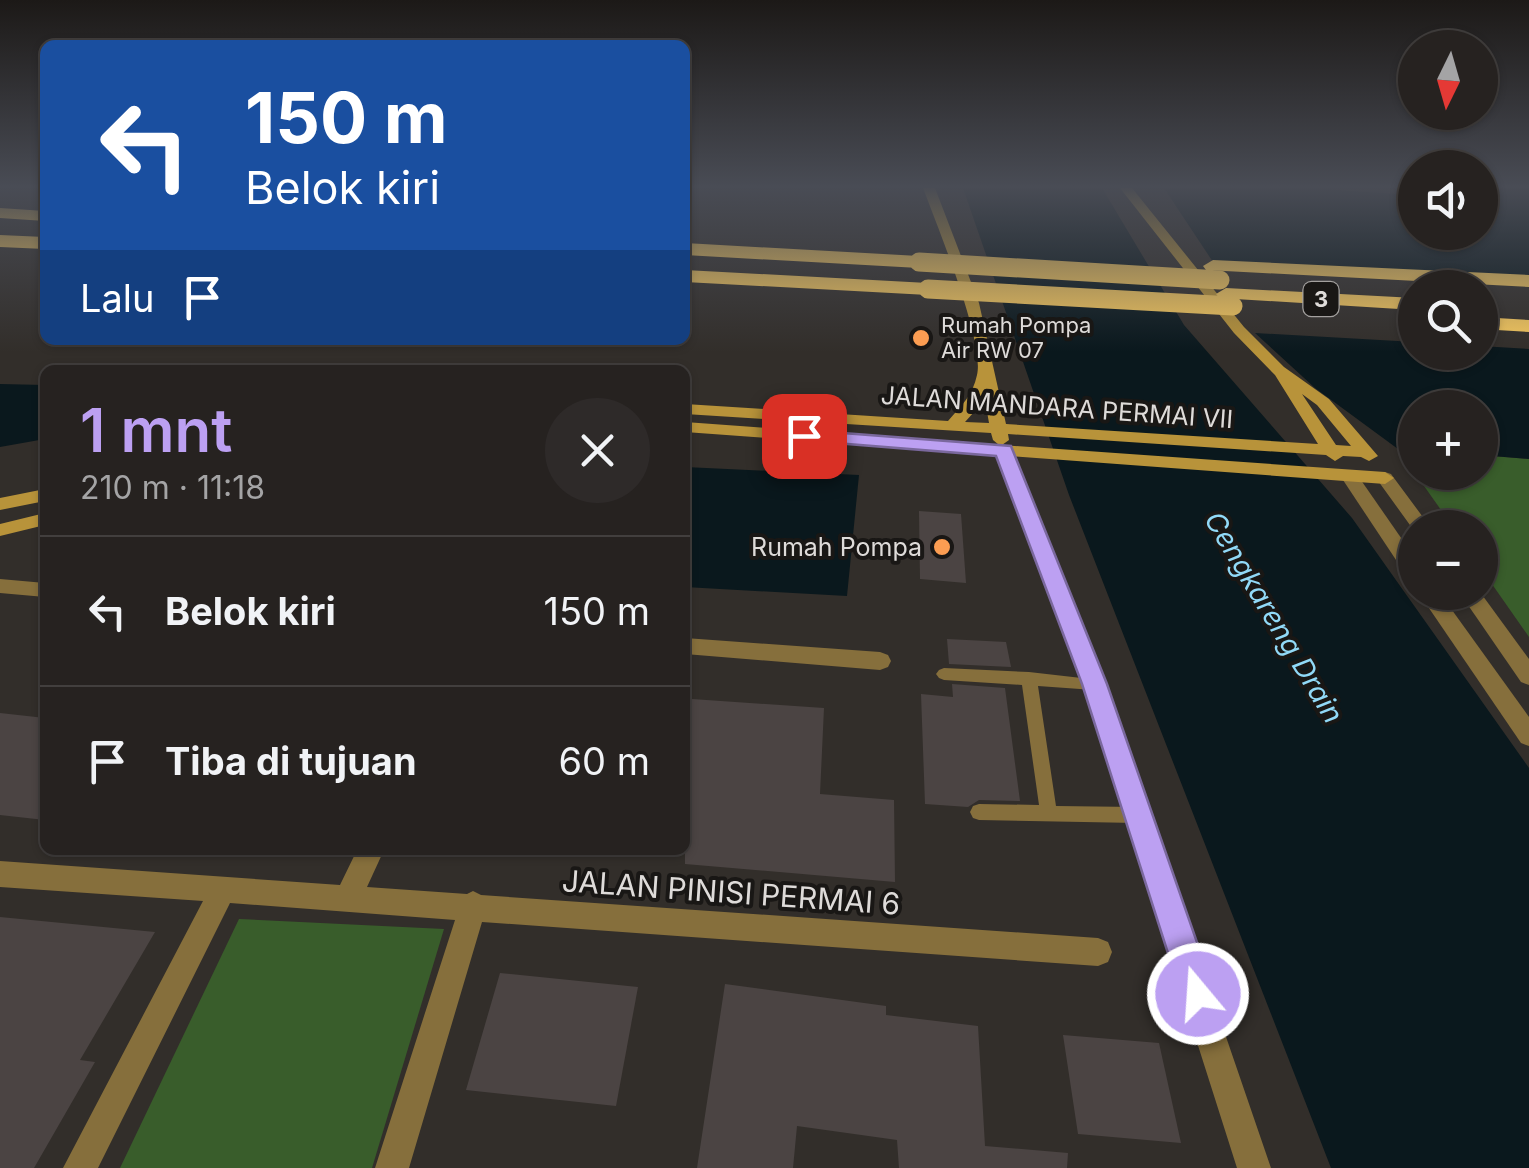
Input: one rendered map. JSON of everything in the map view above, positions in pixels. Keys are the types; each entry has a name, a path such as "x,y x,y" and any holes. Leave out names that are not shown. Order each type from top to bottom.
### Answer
{"highway":[{"name":"3","path":"737,243 922,269"},
{"name":"3","path":"690,250 922,269 1223,286 1398,302"},
{"name":"3","path":"690,262 922,269 1223,286 1398,290"},
{"name":"3","path":"690,276 922,269"},
{"name":"3","path":"1223,286 1529,281"},
{"name":"3","path":"1223,286 1398,315"},
{"path":"1498,295 1529,296"},
{"path":"1498,309 1529,310"},
{"path":"1498,323 1529,326"}],"main road":[{"path":"949,243 972,303 1001,440"},
{"path":"1169,243 1239,330 1279,370 1323,402 1385,478"},
{"path":"1279,370 1350,477"},
{"path":"953,425 976,399 986,371"},
{"name":"JALAN MANDARA PERMAI VII","path":"690,409 953,425 1050,454 1385,478"},
{"name":"JALAN MANDARA PERMAI VII","path":"690,427 1001,440 1036,431 1366,452"},
{"path":"0,504 40,496"},
{"path":"0,530 40,520"}],"street":[{"path":"1001,440 1094,684 1254,1168"},
{"path":"1350,477 1398,548"},
{"path":"1385,478 1409,510"},
{"path":"0,586 40,590"},
{"path":"1441,610 1529,736"},
{"path":"1482,610 1529,676"},
{"path":"690,646 880,660"},
{"path":"347,899 368,855"},
{"name":"JALAN PINISI PERMAI 6","path":"0,874 1098,952"},
{"path":"80,1168 222,892"},
{"path":"392,1168 473,905"}],"lane":[{"path":"944,674 1094,684"},
{"path":"1030,678 1049,813"},
{"path":"979,812 1138,815"}],"green space":[{"path":"1498,456 1529,459 1529,637 1498,593 1498,510 1441,510 1427,490 1498,490"},
{"path":"239,919 444,929 372,1168 120,1168"}],"water":[{"name":"Cengkareng Drain","path":"982,243 1135,243 1184,325 1352,518 1398,583 1398,610 1417,610 1529,768 1529,1168 1331,1168 1069,495"},
{"path":"1200,243 1398,243 1398,250 1498,250 1498,243 1529,243 1529,279 1498,277 1498,270 1398,272 1213,262"},
{"path":"1255,333 1398,341 1398,370 1498,370 1498,347 1529,349 1529,459 1498,456 1498,390 1398,390 1398,449 1315,388"},
{"path":"0,384 40,385 40,440 0,447"},
{"path":"690,467 859,475 847,596 690,587"}],"building":[{"name":"Rumah Pompa","path":"919,511 961,514 966,583 920,579"},
{"path":"947,639 1006,642 1011,667 949,664"},
{"path":"952,684 1005,688 1020,801 979,800 968,807 925,804 921,694 953,697"},
{"path":"692,699 824,708 820,794 894,800 895,882 685,864 685,855 690,855"},
{"path":"0,713 40,717 40,819 0,815"},
{"path":"0,917 155,932 80,1060 95,1062 34,1168 0,1168"},
{"path":"500,973 638,987 616,1106 466,1090"},
{"path":"725,984 886,1006 886,1015 978,1026 985,1146 1068,1153 1067,1168 899,1168 897,1140 797,1126 793,1168 697,1168"},
{"path":"1063,1035 1159,1043 1181,1143 1078,1134"}],"place":[{"name":"Rumah Pompa Air RW 07","path":"921,338"},
{"name":"Rumah Pompa","path":"942,547"}],"route":[{"path":"804,436 1004,450 1094,684 1198,994"}]}
